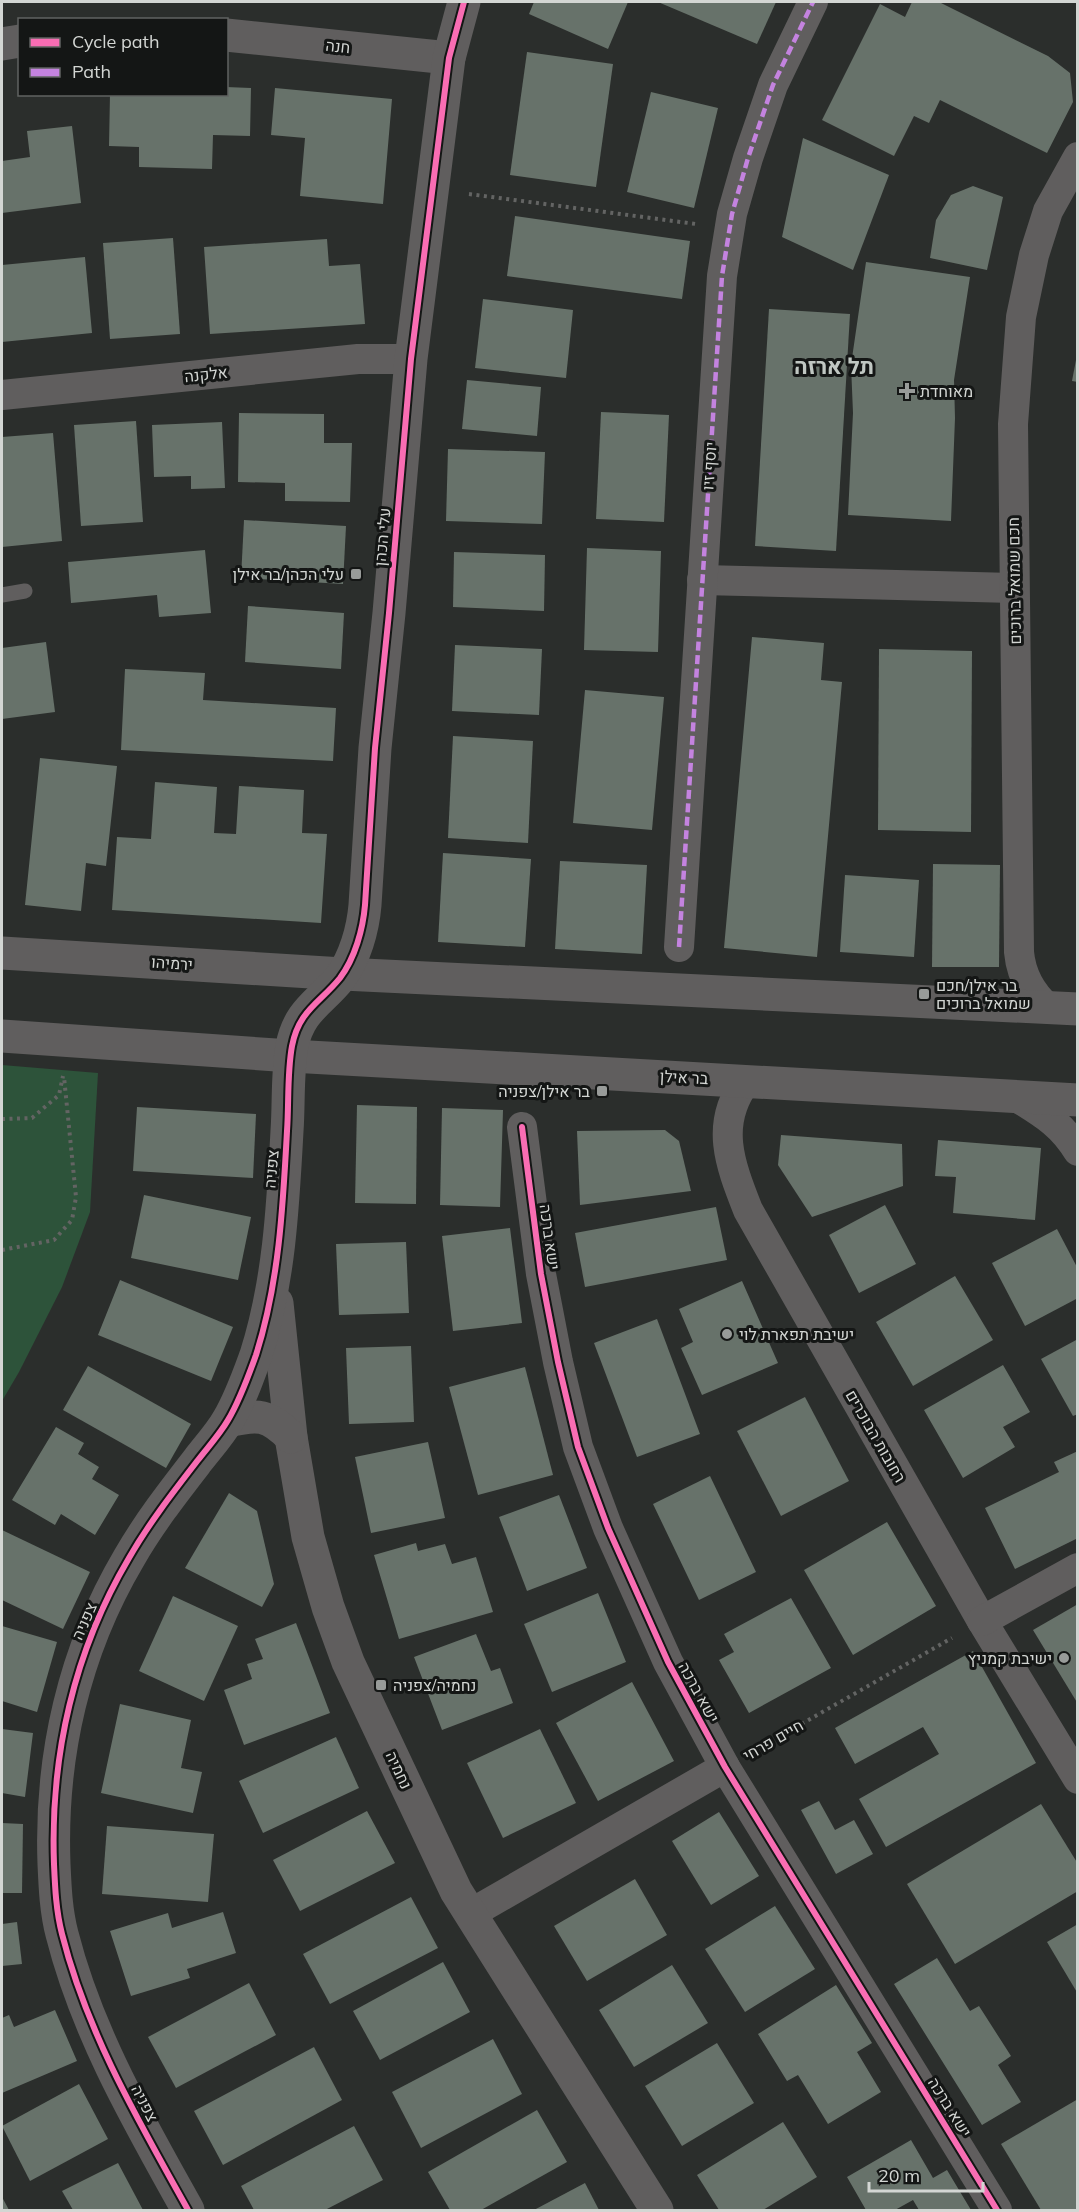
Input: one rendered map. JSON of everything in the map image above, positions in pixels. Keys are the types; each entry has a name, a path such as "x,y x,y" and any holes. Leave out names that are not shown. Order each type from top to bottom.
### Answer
{"street":[{"name":"עלי הכהן","path":"291,1056 295,1035 304,1016 343,974 358,939 365,911 375,748 411,359 449,58 464,2"},
{"name":"יוסף זיו","path":"679,947 721,287 732,214 748,158 772,85 813,2"},
{"name":"חנה","path":"228,35 449,58"},
{"path":"2,44 18,42"},
{"name":"חכם שמואל ברוכים","path":"1063,1008 1038,999 1026,980 1020,960 1012,424 1021,317 1034,255 1048,211 1077,157"},
{"name":"אלקנה","path":"2,395 358,359 411,359"},
{"path":"702,580 1013,588"},
{"name":"ירמיהו","path":"2,952 343,974"},
{"path":"343,974 1063,1008"},
{"path":"2,1036 291,1056"},
{"name":"בר אילן","path":"291,1056 1077,1100"},
{"name":"צפניה","path":"188,2211 101,2045 74,1974 61,1930 55,1886 53,1837 55,1800 65,1724 75,1681 91,1636 128,1559 163,1506 228,1421 256,1354 274,1280 287,1135 291,1056"},
{"name":"רחובות הבוכרים","path":"746,1081 732,1104 727,1130 730,1160 748,1210 982,1621 1077,1779"},
{"path":"1015,1096 1045,1115 1067,1133 1077,1151"},
{"name":"ישא ברכה","path":"522,1127 541,1274 558,1362 578,1447 608,1528 668,1662 725,1767 997,2211"},
{"name":"נחמיה","path":"274,1280 291,1437 308,1537 328,1607 348,1662 456,1891 657,2211"},
{"path":"228,1421 262,1417 277,1423 291,1437"},
{"path":"982,1621 1077,1568"},
{"name":"חיים פרחי","path":"470,1914 725,1767"}],"lane":[{"path":"2,595 25,591"}],"path":[{"path":"432,189 730,229"},
{"path":"2,1119 32,1118 59,1095 64,1072 75,1197 72,1220 54,1240 2,1250"}],"green space":[{"path":"2,1065 98,1073 90,1212 62,1287 2,1401"}],"building":[{"path":"534,2 628,2 608,49 529,14"},
{"path":"658,2 776,2 757,44"},
{"path":"912,2 939,2 1048,56 1070,73 1073,102 1047,153 940,100 929,123 914,116 894,156 822,120 880,4 905,17"},
{"path":"527,52 613,64 596,187 510,175"},
{"path":"228,87 251,88 250,136 213,135 212,169 139,167 139,147 109,146 110,96 228,96"},
{"path":"275,88 392,99 383,204 300,196 305,138 271,135"},
{"path":"651,92 718,108 694,208 627,192"},
{"path":"72,126 81,203 2,213 2,161 30,157 27,131"},
{"path":"803,138 889,175 853,270 782,237"},
{"path":"973,186 1003,197 987,270 930,258 936,220 951,195"},
{"path":"515,216 690,241 682,299 507,276"},
{"path":"173,238 180,334 110,339 103,243"},
{"path":"327,239 329,266 360,264 365,324 210,334 204,247"},
{"path":"85,257 92,333 2,342 2,265"},
{"path":"866,262 970,277 954,380 955,418 951,521 848,515 853,413 851,365"},
{"path":"483,299 573,310 566,378 475,368"},
{"path":"769,309 850,314 836,551 755,546"},
{"path":"1076,360 1078,360 1078,382 1072,381"},
{"path":"467,380 541,387 537,436 462,429"},
{"path":"601,412 669,415 664,522 596,519"},
{"path":"239,413 324,414 324,443 352,443 350,502 285,501 285,483 238,482"},
{"path":"136,421 143,522 81,526 74,425"},
{"path":"222,422 225,488 191,489 191,476 154,477 152,425"},
{"path":"53,433 62,541 2,547 2,437"},
{"path":"448,449 545,452 542,524 446,521"},
{"path":"244,520 346,526 343,584 241,578"},
{"path":"587,548 661,551 658,652 584,650"},
{"path":"205,550 211,613 159,617 157,595 71,603 68,562"},
{"path":"454,552 545,555 544,611 453,607"},
{"path":"248,606 344,613 341,669 245,662"},
{"path":"752,637 824,643 821,680 842,682 817,957 724,948"},
{"path":"46,642 55,712 2,719 2,648"},
{"path":"455,645 542,649 539,715 452,711"},
{"path":"879,649 972,651 971,832 878,830"},
{"path":"125,669 205,673 203,700 336,708 333,761 121,750"},
{"path":"585,690 664,697 652,830 573,823"},
{"path":"453,736 533,741 528,843 448,838"},
{"path":"40,758 117,766 106,866 86,863 81,911 25,905"},
{"path":"155,782 217,787 214,833 236,834 239,786 304,790 302,833 327,834 321,923 112,910 117,837 151,839"},
{"path":"443,853 531,859 525,947 438,942"},
{"path":"560,861 647,865 642,954 555,949"},
{"path":"933,864 1000,865 999,967 932,967"},
{"path":"845,875 919,880 914,957 840,952"},
{"path":"357,1105 417,1107 416,1204 355,1203"},
{"path":"137,1107 256,1114 253,1178 133,1171"},
{"path":"442,1108 503,1110 500,1207 440,1205"},
{"path":"665,1130 679,1141 691,1191 580,1205 577,1131"},
{"path":"781,1135 902,1144 903,1186 812,1217 778,1165"},
{"path":"938,1140 1041,1148 1035,1220 953,1213 956,1177 935,1176"},
{"path":"144,1195 251,1217 238,1280 131,1258"},
{"path":"885,1205 916,1264 859,1293 829,1235"},
{"path":"716,1207 727,1260 585,1287 575,1233"},
{"path":"510,1228 522,1323 453,1331 442,1236"},
{"path":"1057,1229 1078,1269 1078,1298 1025,1326 992,1263"},
{"path":"406,1242 409,1313 339,1315 336,1244"},
{"path":"955,1276 993,1340 913,1386 876,1322"},
{"path":"120,1280 233,1327 211,1381 98,1335"},
{"name":"ישיבת תפארת לוי","path":"742,1281 778,1363 702,1395 681,1348 693,1342 679,1309"},
{"path":"657,1319 700,1434 637,1457 594,1343"},
{"path":"1078,1339 1078,1414 1073,1416 1041,1359"},
{"path":"411,1346 414,1422 349,1424 346,1348"},
{"path":"1003,1365 1030,1412 1003,1427 1015,1447 963,1478 924,1410"},
{"path":"88,1366 191,1424 166,1468 63,1410"},
{"path":"525,1367 553,1475 478,1495 449,1387"},
{"path":"805,1397 849,1481 781,1516 737,1431"},
{"path":"56,1427 84,1443 78,1454 99,1467 92,1479 119,1495 95,1535 61,1514 55,1525 12,1500"},
{"path":"428,1442 445,1518 371,1533 355,1457"},
{"path":"1078,1451 1078,1538 1015,1569 985,1508 1059,1472 1054,1462"},
{"path":"710,1476 756,1572 699,1600 653,1504"},
{"path":"229,1493 257,1511 274,1584 262,1607 185,1568"},
{"path":"559,1495 587,1568 527,1591 499,1517"},
{"path":"887,1522 936,1606 853,1655 804,1570"},
{"path":"2,1530 90,1572 63,1629 2,1600"},
{"path":"416,1543 418,1551 445,1544 452,1564 476,1557 493,1612 399,1639 374,1555"},
{"path":"598,1593 626,1662 552,1692 524,1624"},
{"path":"173,1596 238,1626 204,1701 139,1671"},
{"path":"791,1598 831,1668 749,1713 719,1660 734,1652 724,1634"},
{"name":"ישיבת קמניץ","path":"1078,1604 1078,1704 1033,1630"},
{"path":"296,1623 330,1713 244,1745 224,1690 252,1679 247,1664 263,1659 255,1639"},
{"path":"2,1626 57,1642 37,1712 2,1701"},
{"path":"476,1634 491,1671 500,1668 513,1703 442,1730 414,1657"},
{"path":"973,1651 1036,1763 886,1847 859,1799 939,1754 923,1727 855,1764 835,1728"},
{"path":"632,1682 674,1761 598,1801 556,1723"},
{"path":"120,1704 191,1720 181,1768 202,1772 193,1813 101,1793"},
{"path":"2,1729 33,1733 25,1797 2,1793"},
{"path":"540,1729 576,1803 503,1838 467,1763"},
{"path":"336,1737 359,1788 263,1833 239,1781"},
{"path":"819,1801 835,1830 854,1820 873,1854 836,1874 801,1810"},
{"path":"1041,1804 1078,1864 1078,1891 955,1964 907,1884"},
{"path":"367,1811 395,1863 300,1911 273,1860"},
{"path":"719,1812 759,1876 711,1905 672,1841"},
{"path":"2,1823 23,1824 22,1893 2,1893"},
{"path":"107,1826 214,1834 208,1902 102,1894"},
{"path":"635,1879 667,1935 587,1981 554,1926"},
{"path":"411,1897 438,1948 330,2004 303,1954"},
{"path":"775,1906 815,1969 745,2012 705,1949"},
{"path":"223,1912 236,1953 187,1969 190,1978 131,1996 110,1931 168,1913 172,1928"},
{"path":"17,1922 22,1964 2,1966 2,1924"},
{"path":"1078,1924 1078,1994 1047,1942"},
{"path":"937,1958 970,2011 979,2006 1011,2056 998,2065 1021,2102 982,2125 894,1984"},
{"path":"443,1962 470,2012 380,2060 353,2011"},
{"path":"672,1965 708,2023 634,2067 599,2010"},
{"path":"249,1983 276,2035 176,2088 148,2037"},
{"path":"836,1985 872,2043 857,2052 881,2092 828,2124 798,2075 787,2081 758,2034"},
{"path":"55,2010 77,2061 2,2093 2,2018 9,2015 14,2027"},
{"path":"493,2039 522,2094 421,2148 392,2092"},
{"path":"717,2043 754,2103 682,2146 645,2086"},
{"path":"314,2047 342,2100 223,2165 194,2111"},
{"path":"79,2084 108,2139 30,2181 2,2126"},
{"path":"1078,2099 1078,2210 1041,2210 1001,2144"},
{"path":"537,2110 567,2162 481,2210 450,2210 428,2172"},
{"path":"783,2122 817,2177 763,2210 719,2210 697,2175"},
{"path":"354,2126 383,2180 325,2210 254,2210 241,2186"},
{"path":"911,2140 933,2178 947,2170 971,2210 919,2210 913,2200 895,2210 866,2210 847,2177"},
{"path":"118,2163 143,2210 73,2210 62,2191"},
{"path":"585,2183 599,2210 534,2210"},
{"path":"2,2197 9,2210 2,2210"}],"marked path":[{"path":"679,947 722,276 732,214 748,158 773,85 813,2"}],"cycle path":[{"path":"188,2210 116,2076 85,2007 73,1971 60,1925 56,1899 54,1864 56,1784 69,1705 80,1667 110,1593 153,1520 225,1425 240,1396 256,1355 270,1300 279,1244 292,1046 295,1034 305,1015 345,970 360,933 365,905 375,748 411,359 449,58 464,2"},
{"path":"522,1127 541,1274 558,1362 578,1447 608,1528 668,1662 725,1767 997,2210"}],"place":[{"name":"מאוחדת","path":"907,391"},
{"name":"עלי הכהן/בר אילן","path":"356,574"},
{"name":"בר אילן/חכם שמואל ברוכים","path":"924,994"},
{"name":"בר אילן/צפניה","path":"602,1091"},
{"name":"ישיבת תפארת לוי","path":"727,1334"},
{"name":"ישיבת קמניץ","path":"1064,1658"},
{"name":"נחמיה/צפניה","path":"381,1685"}],"district":[{"name":"תל ארזה","path":"834,366"}]}
